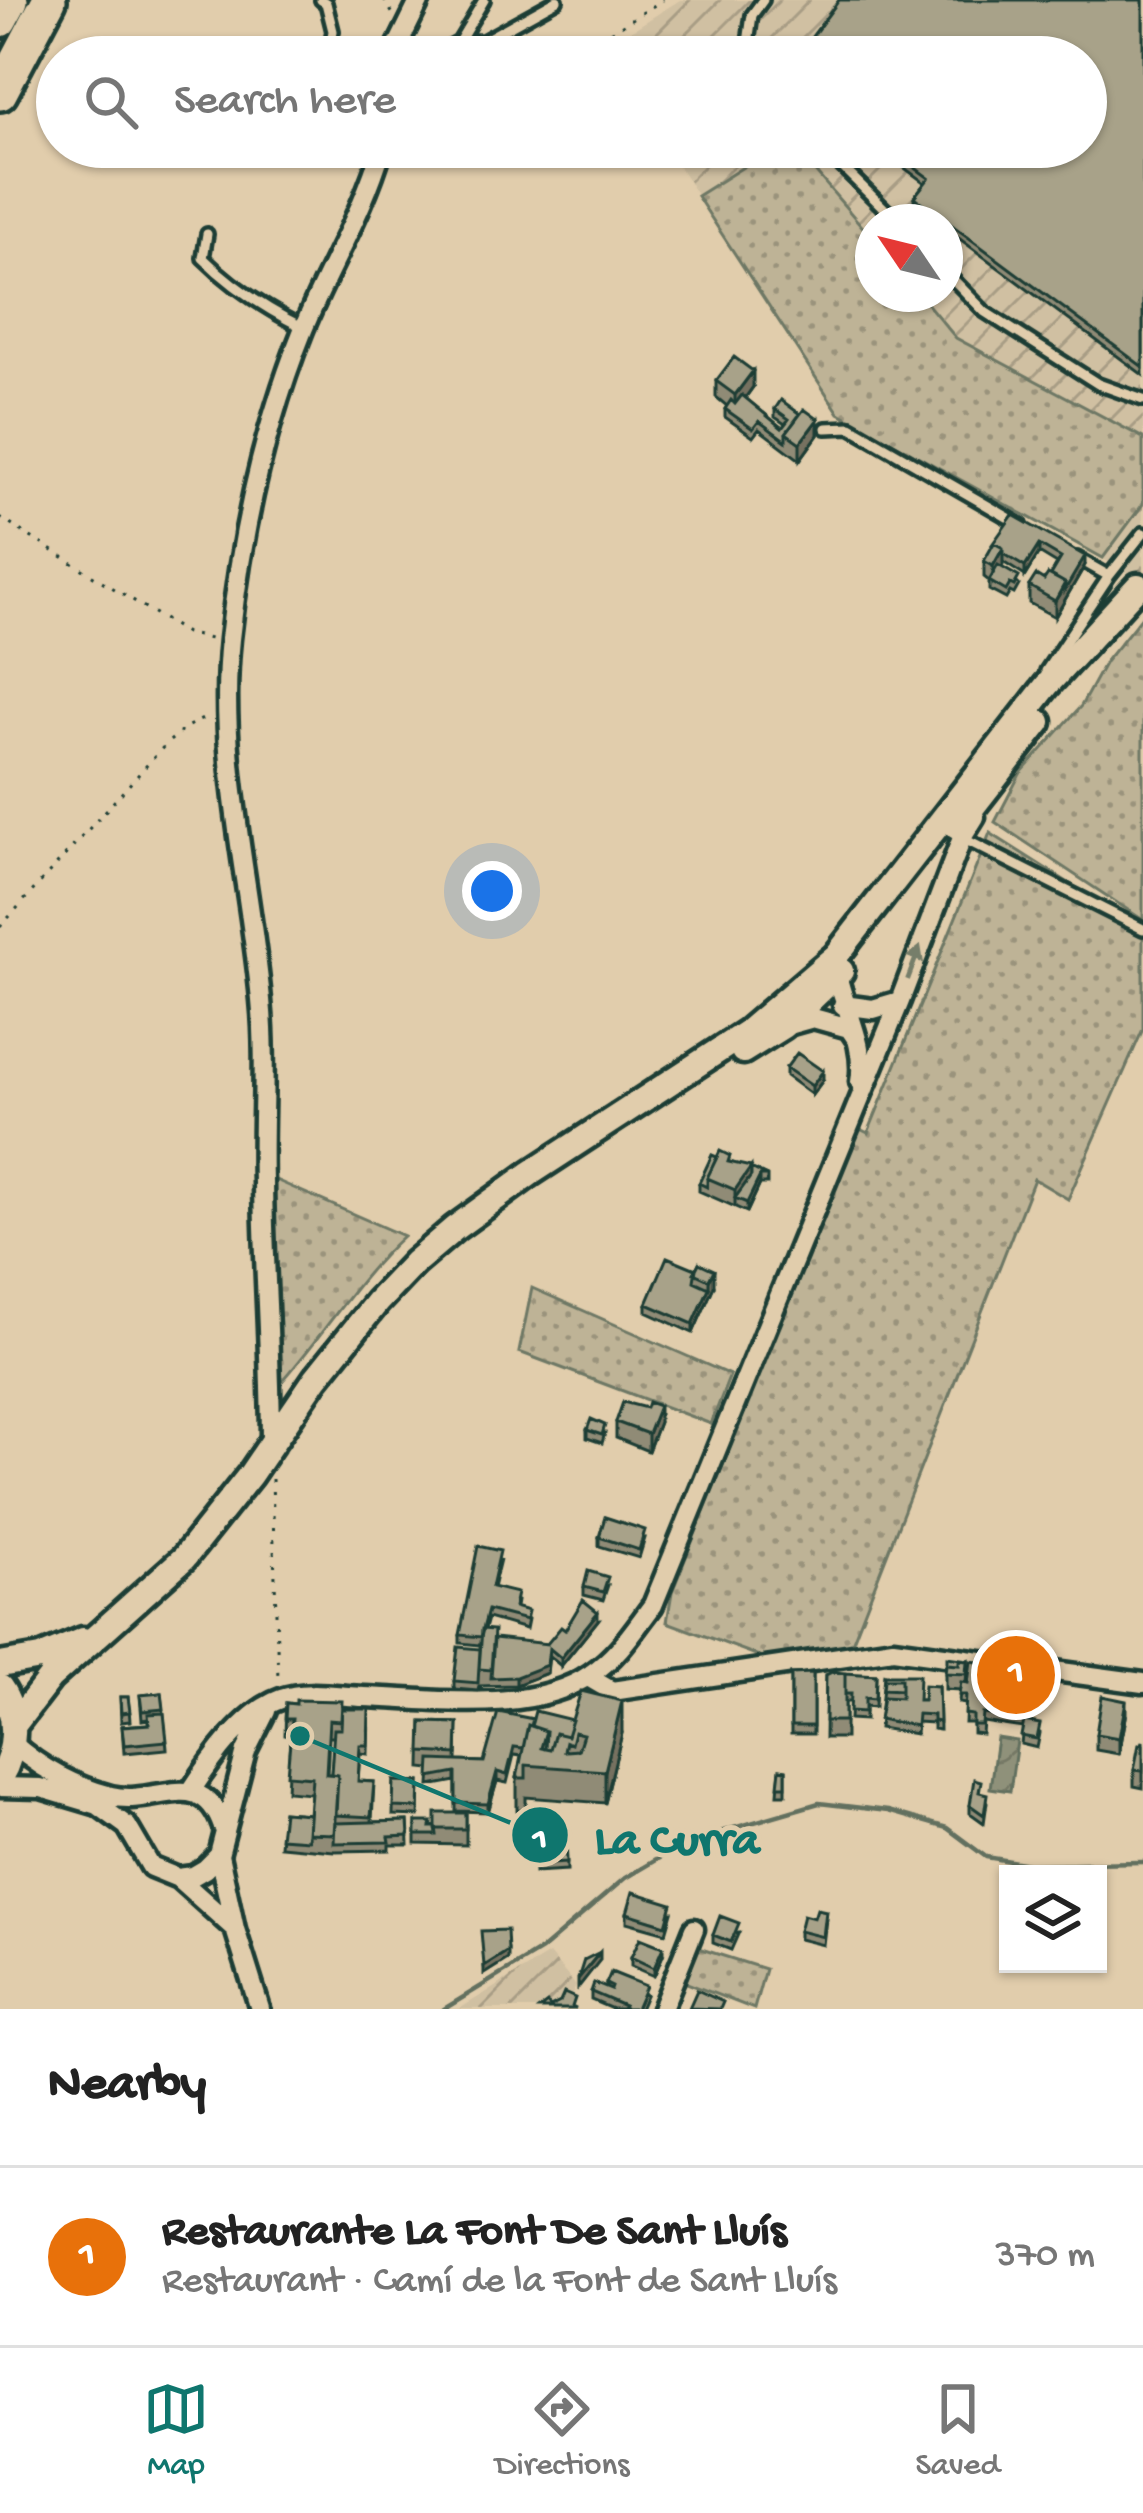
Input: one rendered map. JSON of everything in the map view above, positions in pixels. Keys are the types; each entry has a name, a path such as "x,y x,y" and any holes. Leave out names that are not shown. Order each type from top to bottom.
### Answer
{"highway":[{"path":"0,20 10,0"},
{"path":"0,93 49,0"}],"street":[{"path":"402,36 420,0"},
{"path":"271,1446 262,1163 266,1058 255,942 227,758 230,639 268,435 304,328 352,230 374,168"},
{"path":"783,1027 1141,583"},
{"path":"191,1791 247,1722 273,1703 310,1695 502,1701 554,1691 588,1677 620,1649 652,1605 992,771"},
{"path":"836,966 843,1005 863,1055 855,1111"},
{"path":"13,1734 50,1678 184,1558 271,1446 316,1378 414,1263 455,1228 748,1032 836,966"},
{"path":"843,1005 873,1009 899,1001"},
{"path":"564,1153 783,1027 813,1018 849,1028 857,1040"},
{"path":"0,1665 40,1658 96,1634"},
{"path":"588,1677 612,1691 893,1649 1143,1683"},
{"path":"0,1687 13,1734 10,1762 0,1783 41,1788 98,1805 127,1826 152,1868 178,1878 235,1929"},
{"path":"260,2009 219,1855 246,1751 273,1703"},
{"path":"13,1734 59,1779 115,1797 154,1798 176,1790 191,1791 213,1805 223,1827"},
{"path":"140,1852 138,1821 154,1798"},
{"path":"178,1878 206,1870 219,1855"},
{"path":"662,2009 694,1928"}],"lane":[{"path":"321,0 326,3 332,36"},
{"path":"463,36 484,0"},
{"path":"492,36 557,0"},
{"path":"749,36 752,15 763,0"},
{"path":"843,168 880,204"},
{"path":"207,234 203,258 262,307 304,328"},
{"path":"963,289 985,312 1098,384 1143,400"},
{"path":"826,428 851,427 1030,530"},
{"path":"992,771 1109,576 1143,533"},
{"path":"1070,553 1109,576"},
{"path":"962,838 1143,929"}],"path":[{"path":"605,36 663,0"},
{"path":"0,518 186,633 203,639 230,639"},
{"path":"0,927 166,743 204,717 227,716"},
{"path":"271,1446 273,1703"}],"shaded area":[{"path":"680,0 1143,0 1143,581 839,413 680,168 1107,168 1107,36 623,36"},
{"path":"742,168 812,168 855,218 855,312 934,312 956,338 1143,438 1143,504 1103,558 839,413 697,196"},
{"path":"1143,615 1143,920 995,822 1020,774 1081,706 1105,662"},
{"path":"990,833 1143,930 1143,1029 1068,1199 1034,1179 852,1643 824,1654 775,1662 667,1622 672,1592 858,1128 868,1133"},
{"path":"271,1178 403,1236 369,1271 278,1386"},
{"path":"532,1288 730,1375 711,1424 519,1352"},
{"path":"698,1948 765,1969 754,2009 684,1982"},
{"path":"549,1954 576,1986 571,1997 552,2009 459,2009"}],"water":[{"path":"997,1738 1017,1741 1010,1791 990,1788"}],"building":[{"path":"839,0 1143,0 1143,367 963,233 963,204 923,204 914,197 929,178 915,168 1107,168 1107,36 812,36"},
{"path":"734,357 753,371 735,395 716,381"},
{"path":"742,395 782,428 789,419 775,409 781,400 800,414 786,433 786,441 759,421 753,429 725,409"},
{"path":"804,409 818,419 800,443 786,433"},
{"path":"1013,515 1085,556 1065,590 1065,583 1051,575 1061,558 1039,545 1025,567 1003,554 1003,548 991,546"},
{"path":"994,543 1003,548 993,566 984,561"},
{"path":"998,565 1019,577 1006,591 989,581"},
{"path":"1048,574 1065,583 1055,601 1029,586 1036,575 1044,580"},
{"path":"797,1053 823,1071 812,1086 786,1068"},
{"path":"720,1151 730,1156 728,1162 751,1167 735,1190 707,1178"},
{"path":"712,1155 717,1157 707,1187 699,1183"},
{"path":"751,1168 767,1176 760,1176 747,1203 735,1198 751,1176"},
{"path":"667,1257 696,1269 694,1281 709,1288 693,1324 647,1304"},
{"path":"699,1263 714,1270 709,1280 694,1273"},
{"path":"623,1402 659,1406 648,1434 616,1422"},
{"path":"591,1419 605,1425 602,1435 587,1430"},
{"path":"605,1517 645,1530 639,1550 599,1537"},
{"path":"478,1546 500,1551 492,1587 517,1593 514,1607 528,1611 526,1620 488,1610 481,1637 460,1635"},
{"path":"588,1571 608,1577 603,1592 584,1587"},
{"path":"583,1600 598,1612 561,1658 549,1648 547,1665 516,1677 491,1678 494,1638 547,1644 561,1627 565,1630"},
{"path":"482,1629 494,1630 491,1670 479,1669"},
{"path":"458,1647 480,1649 478,1683 454,1681"},
{"path":"947,1657 968,1660 967,1669 967,1661 947,1664"},
{"path":"1007,1658 1032,1662 1024,1712 999,1708"},
{"path":"959,1660 967,1661 966,1674 945,1673 946,1664 959,1665"},
{"path":"971,1661 1006,1666 999,1716 983,1714 982,1725 973,1725 973,1715 965,1714 966,1695 959,1695 961,1682 968,1683"},
{"path":"813,1673 813,1726 791,1726 791,1674"},
{"path":"845,1673 845,1721 825,1721 826,1675"},
{"path":"845,1673 876,1675 875,1699 865,1698 865,1712 850,1711"},
{"path":"884,1675 919,1675 918,1700 923,1700 924,1685 938,1686 939,1722 933,1721 933,1715 917,1714 916,1726 879,1719 883,1697 901,1698 901,1679 884,1679"},
{"path":"884,1679 901,1679 901,1690 883,1689"},
{"path":"581,1691 622,1701 605,1771 526,1765 526,1778 517,1778 528,1725 546,1731 541,1748 550,1750 555,1733 567,1736","holes":["574,1732 583,1734 578,1750 564,1751"]},
{"path":"162,1693 164,1709 142,1711 140,1695"},
{"path":"1102,1696 1126,1701 1119,1738 1096,1734"},
{"path":"120,1697 128,1697 130,1712 121,1713"},
{"path":"296,1700 342,1701 341,1721 329,1720 326,1774 338,1775 334,1834 308,1833 312,1777 287,1775 292,1719 285,1719 286,1703 296,1704"},
{"path":"342,1709 369,1709 368,1745 360,1745 358,1781 374,1782 371,1817 336,1815 338,1775 331,1774 334,1729 341,1729"},
{"path":"535,1711 572,1720 567,1736 555,1733 550,1750 545,1749 546,1731 531,1726"},
{"path":"498,1712 533,1719 523,1748 514,1747 507,1775 497,1772 488,1804 456,1803 456,1773 430,1778 431,1760 484,1762"},
{"path":"164,1713 167,1741 124,1745 122,1726 149,1724 148,1714"},
{"path":"1024,1721 1040,1724 1037,1739 1021,1736"},
{"path":"422,1722 458,1723 457,1754 421,1752"},
{"path":"1139,1744 1143,1745 1143,1771 1134,1770"},
{"path":"780,1769 786,1770 786,1786 778,1786"},
{"path":"974,1779 981,1781 979,1792 987,1794 984,1815 970,1805"},
{"path":"394,1781 420,1782 419,1808 393,1807"},
{"path":"283,1812 309,1814 308,1840 280,1838"},
{"path":"436,1813 466,1813 466,1829 436,1829"},
{"path":"408,1821 409,1836 389,1837 390,1842 334,1843 335,1823"},
{"path":"416,1822 432,1822 437,1835 416,1835"},
{"path":"566,1837 567,1862 535,1864 535,1853 524,1854 523,1838"},
{"path":"633,1892 672,1904 666,1925 627,1913"},
{"path":"817,1909 826,1911 823,1937 799,1931 803,1915 814,1918"},
{"path":"720,1916 739,1923 731,1942 713,1935"},
{"path":"507,1930 508,1951 484,1966 481,1931"},
{"path":"640,1938 663,1947 654,1968 631,1957"},
{"path":"600,1952 578,1979 584,1960"},
{"path":"611,1972 646,1986 636,2009 622,2009 624,2006 591,1992 594,1983 611,1990 606,1984"},
{"path":"697,1990 723,2002 720,2009 689,2008"},
{"path":"564,1993 575,1998 572,2007 576,2009 539,2009 560,2002"}],"waterway":[{"path":"444,2009 541,1950 625,1878 686,1842 819,1803 888,1811 947,1828 986,1857 1029,1864 1143,1862"}],"place":[{"name":"Restaurante La Font De Sant Lluís","path":"1016,1675"},
{"name":"La Curra","path":"300,1736"}]}
